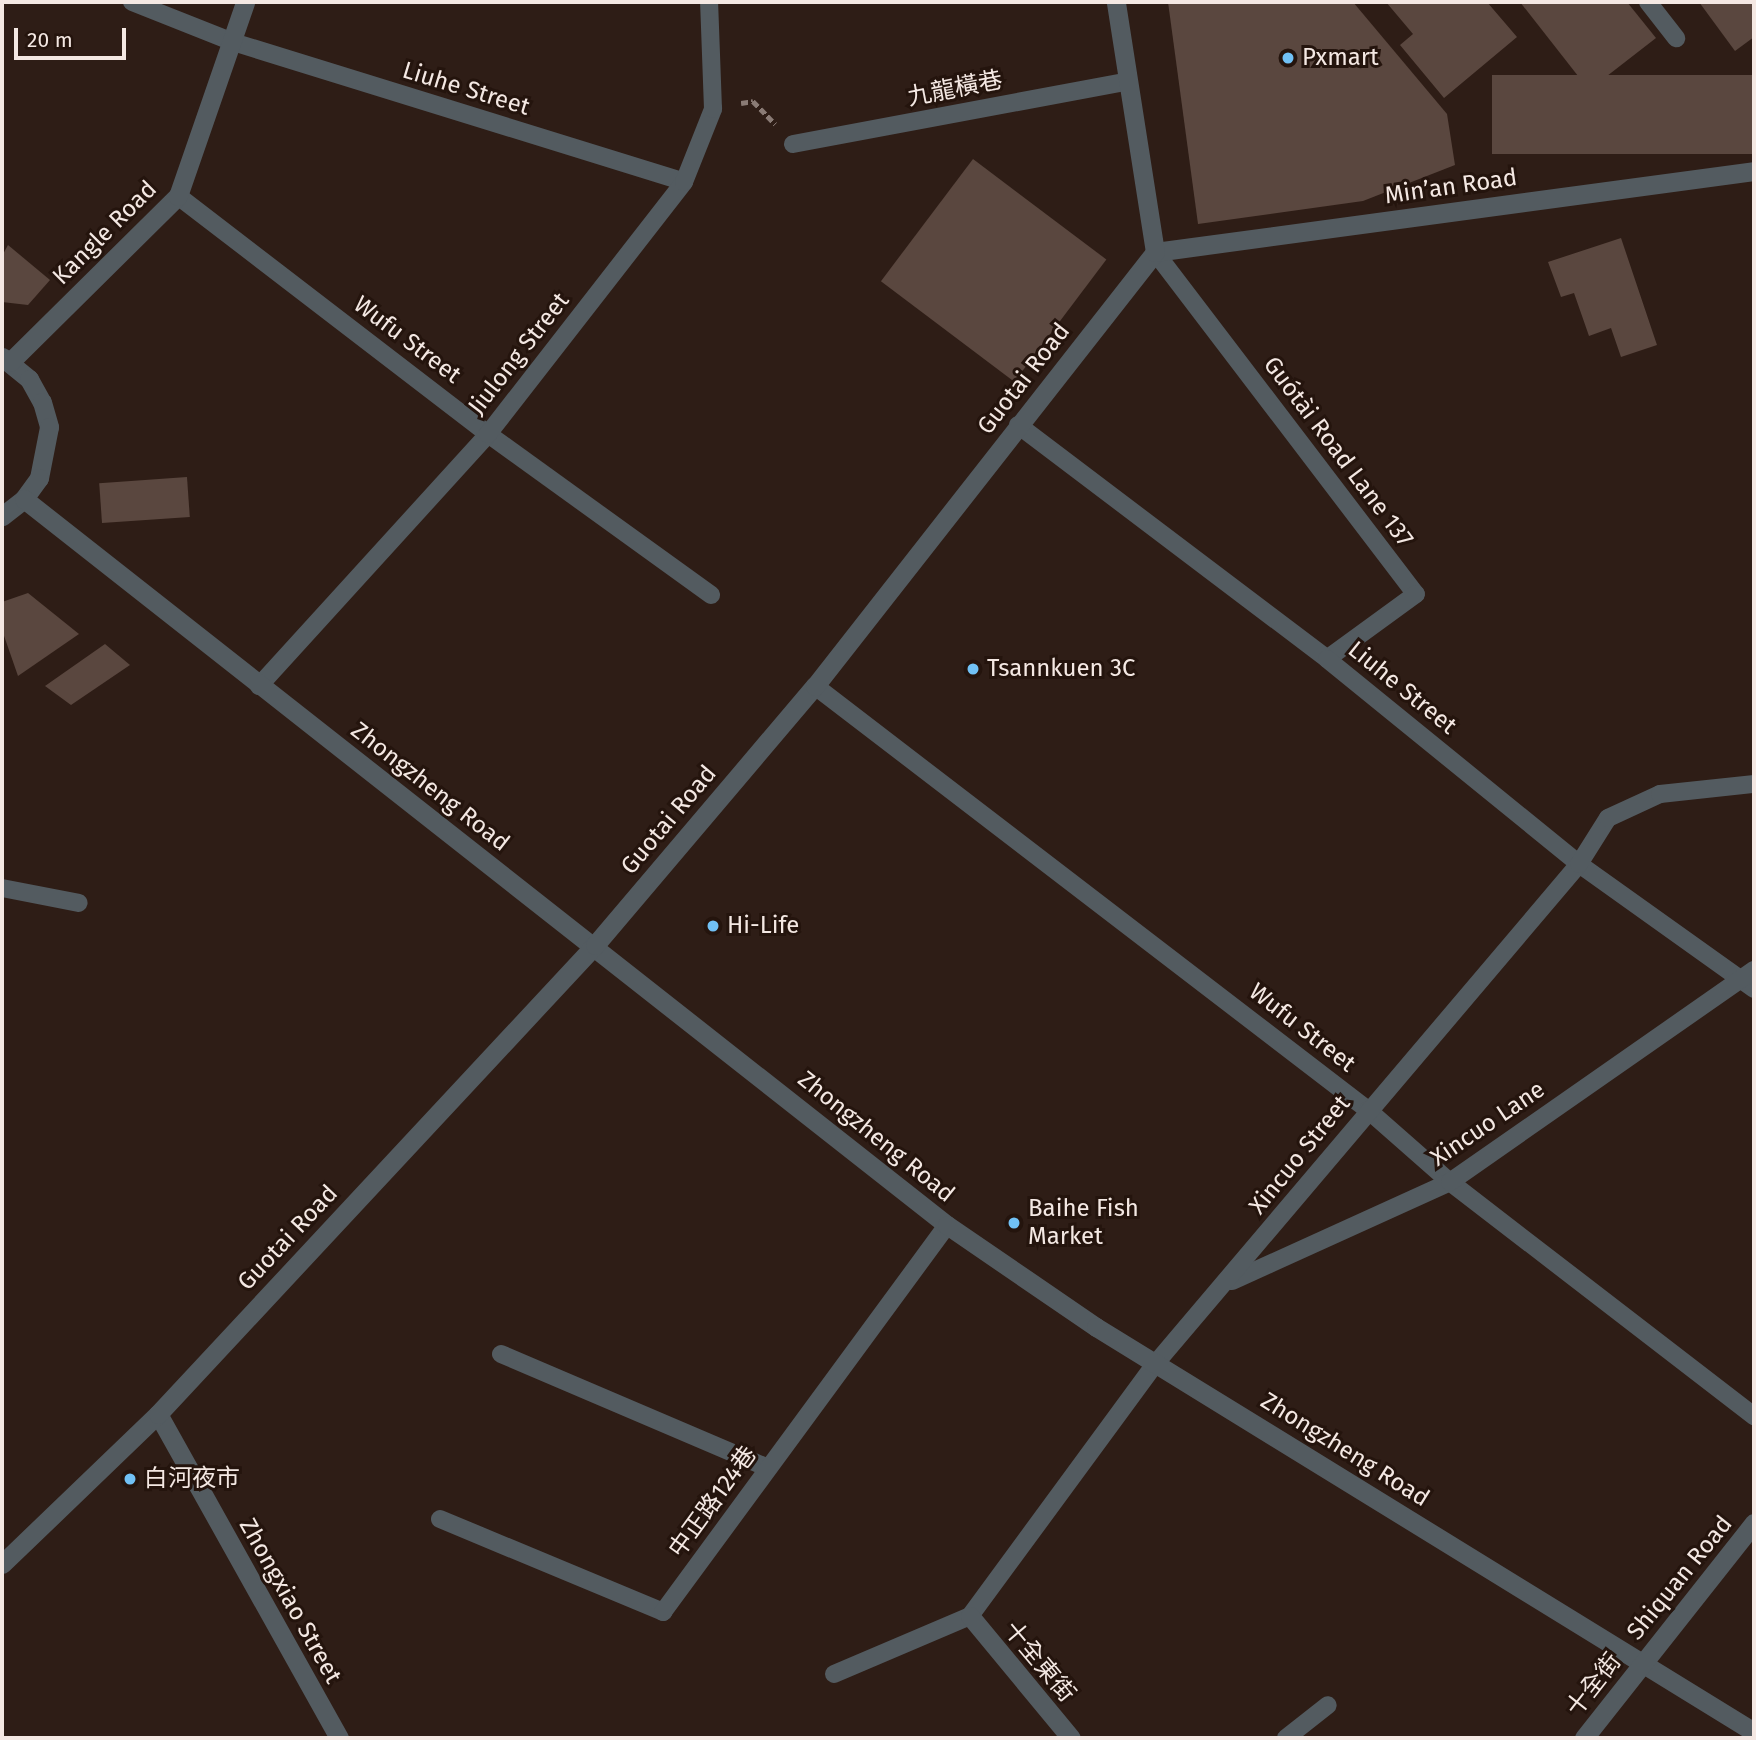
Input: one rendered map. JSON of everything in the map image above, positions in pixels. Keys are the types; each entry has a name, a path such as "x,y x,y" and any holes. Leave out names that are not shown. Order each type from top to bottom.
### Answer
{"street":[{"name":"Kangle Road","path":"6,360 178,196 245,2"},
{"path":"1116,2 1125,82 1155,252"},
{"name":"Min’an Road","path":"1155,252 1754,171"},
{"name":"Guotai Road","path":"2,1564 158,1414 595,945 815,686 1155,252"},
{"path":"2,516 24,499 39,478 49,428 36,391 6,360"},
{"name":"Zhongzheng Road","path":"24,499 258,686 595,945 947,1226 1096,1327 1754,1732"},
{"name":"Zhongxiao Street","path":"158,1414 339,1738"},
{"name":"Shiquan Road","path":"1643,1662 1754,1523"},
{"name":"十全東街","path":"970,1616 1071,1738"},
{"name":"十全街","path":"1584,1738 1643,1662"}],"lane":[{"name":"Liuhe Street","path":"132,2 233,42 684,182"},
{"name":"Jiulong Street","path":"258,686 488,434 684,182 713,109 709,2"},
{"path":"1648,2 1675,38"},
{"name":"九龍橫巷","path":"793,144 1125,82"},
{"name":"Wufu Street","path":"178,196 488,434 711,595"},
{"name":"Guótài Road Lane 137","path":"1155,252 1416,594 1327,659"},
{"name":"Liuhe Street","path":"1018,425 1327,659 1578,864 1750,979"},
{"name":"Wufu Street","path":"815,686 1368,1110 1450,1182 1754,1416"},
{"name":"Xincuo Street","path":"970,1616 1156,1363 1229,1282 1368,1110 1578,864 1608,818 1660,794 1754,784"},
{"path":"2,888 79,903"},
{"name":"Xincuo Lane","path":"1229,1282 1450,1182 1750,979"},
{"name":"中正路124巷","path":"440,1519 663,1612 947,1226"},
{"path":"501,1354 768,1468"},
{"path":"834,1674 970,1616"},
{"path":"1286,1738 1328,1705"}],"path":[{"path":"713,109 753,101 793,144"}],"building":[{"name":"Pxmart","path":"1168,2 1353,2 1447,114 1455,165 1363,201 1198,224"},
{"path":"1386,2 1487,2 1517,37 1444,98 1400,45 1413,34"},
{"path":"1520,2 1627,2 1656,38 1589,90"},
{"path":"1699,2 1754,2 1754,37 1735,51"},
{"path":"1492,75 1754,75 1754,154 1492,154"},
{"path":"973,159 1106,260 1014,382 881,281"},
{"path":"1621,238 1657,345 1621,357 1611,328 1589,336 1574,293 1561,297 1548,262"},
{"path":"8,245 50,280 28,305 2,302 2,256"},
{"path":"187,477 190,517 102,523 99,483"},
{"path":"28,593 79,634 18,676 2,630 2,602"},
{"path":"105,644 130,665 71,705 45,686"}],"place":[{"name":"Pxmart","path":"1288,58"},
{"name":"Tsannkuen 3C","path":"973,669"},
{"name":"Hi-Life","path":"713,926"},
{"name":"Baihe Fish Market","path":"1014,1223"},
{"name":"白河夜市","path":"130,1479"}]}
